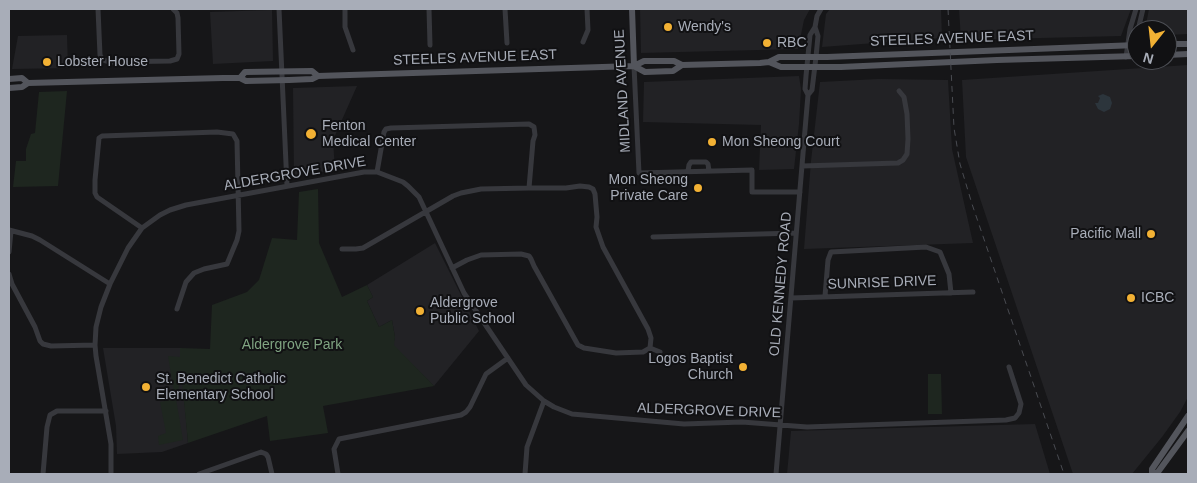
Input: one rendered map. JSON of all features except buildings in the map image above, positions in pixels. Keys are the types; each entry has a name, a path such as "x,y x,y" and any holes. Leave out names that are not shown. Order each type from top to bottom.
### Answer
{"main road":[{"name":"MIDLAND AVENUE","path":"632,9 634,66"},
{"name":"STEELES AVENUE EAST","path":"634,66 644,72 673,71 682,66 769,62 779,57 1127,46"},
{"name":"STEELES AVENUE EAST","path":"769,62 781,67 811,67 1126,57"},
{"name":"STEELES AVENUE EAST","path":"9,79 22,78 28,82 240,78 246,80 282,80 312,79 318,76 634,66 644,62 674,61 682,66"},
{"name":"STEELES AVENUE EAST","path":"240,78 246,72 282,71 312,71 318,76"},
{"name":"STEELES AVENUE EAST","path":"9,88 22,88 28,82"},
{"path":"1188,416 1152,469 1153,474 1158,472 1188,431"}],"street":[{"path":"98,9 100,54 103,60 110,62 170,61 177,59 179,54 178,18 177,13 173,9"},
{"path":"280,9 287,186"},
{"path":"345,9 345,27 352,50"},
{"path":"429,9 430,45"},
{"path":"505,9 507,43"},
{"path":"583,42 588,30 587,9"},
{"path":"811,67 808,57 810,35 821,9"},
{"name":"OLD KENNEDY ROAD","path":"776,474 808,96 805,89 816,57 818,36 815,26"},
{"path":"1126,57 1127,52"},
{"name":"MIDLAND AVENUE","path":"634,66 639,173 688,172"},
{"path":"802,166 898,163 903,160 906,154 908,139 904,97 899,91"},
{"path":"377,172 386,129 529,124 535,130 529,188"},
{"path":"142,228 97,197 95,180 99,138 102,136 217,132 233,134 238,141 239,231 231,256 227,264 194,273 186,282 177,308"},
{"path":"709,171 706,162 691,162 688,172 752,170 752,192 800,192"},
{"name":"ALDERGROVE DRIVE","path":"111,474 111,444 95,345 96,327 110,284 128,248 142,228 160,215 179,207 355,173 377,172 402,182 419,197 470,303 526,385 544,401 565,411 581,415 684,424 742,422 807,427 1006,420 1015,418 1019,413 1021,404 1009,367"},
{"path":"342,249 363,248 453,196 462,193 481,189 589,187 593,189 596,199 596,227 602,248 648,329 651,338 650,348"},
{"path":"9,252 10,230 32,236 110,284"},
{"path":"653,237 796,233"},
{"path":"825,296 828,260 831,252 926,247 940,252 949,274 951,293"},
{"path":"452,268 481,255 521,254 529,256 578,345 584,348 616,353 643,352 650,348"},
{"path":"9,274 12,284 43,344 52,346 95,345"},
{"name":"SUNRISE DRIVE","path":"791,298 973,292"},
{"path":"650,348 660,352"},
{"path":"338,474 334,449 339,439 461,416 470,407 486,374 508,358"},
{"path":"526,474 527,447 544,401"},
{"path":"43,474 47,427 50,415 57,411 106,411"},
{"path":"199,474 261,452 268,457 272,474"}],"shaded area":[{"path":"640,9 810,9 804,20 798,49 641,53"},
{"path":"830,9 941,9 942,38 822,47 826,14"},
{"path":"959,9 1131,9 1121,36 961,40"},
{"path":"1149,9 1188,9 1188,34 1177,35 1177,20 1147,20"},
{"path":"272,10 273,61 213,64 210,12"},
{"path":"67,35 68,68 12,69 18,36"},
{"path":"1188,65 1188,397 1162,437 1132,474 1073,474 966,157 962,80 1127,69 1177,70 1177,66"},
{"path":"799,76 801,89 794,169 759,170 761,125 643,122 644,82"},
{"path":"878,79 948,80 952,149 973,243 804,249 820,82"},
{"path":"357,86 333,140 335,170 294,176 293,88"},
{"path":"1103,94 1110,97 1112,103 1110,109 1104,112 1098,109 1095,103 1098,103 1100,98 1098,96"},
{"name":"Aldergrove Public School","path":"435,243 479,331 434,386 393,345 395,337 392,320 379,327 367,301 373,297 367,285"},
{"name":"St. Benedict Catholic Elementary School","path":"103,348 180,348 188,443 162,452 117,454 116,426"},
{"path":"1035,424 1050,474 787,474 791,431"}],"green space":[{"path":"67,91 58,186 13,187 16,161 26,161 26,149 31,134 35,133 39,92"},
{"name":"Aldergrove Park","path":"318,189 319,243 342,297 367,285 373,297 367,301 379,327 392,320 395,337 394,345 434,386 323,406 328,433 270,441 267,416 188,443 182,381 176,399 183,440 159,445 158,436 166,433 160,402 175,399 168,356 180,357 180,348 210,349 212,305 247,292 259,280 272,238 297,240 299,192"},
{"path":"928,374 941,374 942,414 928,414"}],"railway":[{"path":"948,9 954,128 960,164 1064,474"}],"place":[{"name":"Wendy's","path":"668,27"},
{"name":"RBC","path":"767,43"},
{"name":"Lobster House","path":"47,62"},
{"name":"Fenton Medical Center","path":"311,134"},
{"name":"Mon Sheong Court","path":"712,142"},
{"name":"Mon Sheong Private Care","path":"698,188"},
{"name":"Pacific Mall","path":"1151,234"},
{"name":"ICBC","path":"1131,298"},
{"name":"Aldergrove Public School","path":"420,311"},
{"name":"Logos Baptist Church","path":"743,367"},
{"name":"St. Benedict Catholic Elementary School","path":"146,387"}]}
